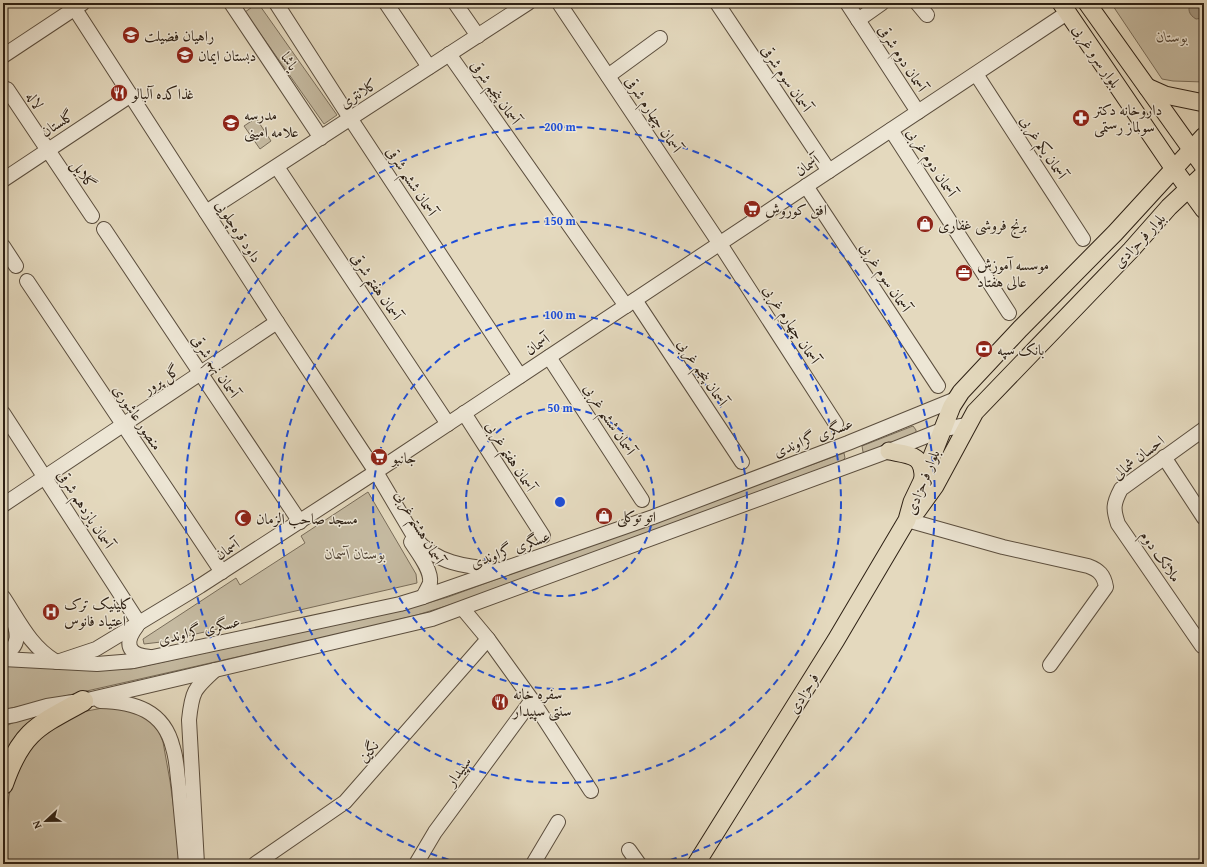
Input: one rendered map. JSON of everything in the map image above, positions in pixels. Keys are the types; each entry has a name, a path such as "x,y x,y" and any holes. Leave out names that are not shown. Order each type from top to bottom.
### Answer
{"highway":[{"path":"3,784 15,753 24,740 40,725 83,701"}],"main road":[{"name":"بلوار سرو غربی","path":"1087,3 1204,167"},
{"name":"بلوار سرو غربی","path":"1064,8 1174,169 1204,210"},
{"path":"1146,86 1165,95 1204,103"},
{"path":"1191,150 1204,136"},
{"name":"بلوار فرحزادی","path":"907,520 912,502 956,399 1020,329 1115,233 1191,150"},
{"name":"بلوار فرحزادی","path":"907,520 919,509 934,486 975,412 998,386 1131,250 1169,207 1204,174"},
{"path":"1115,233 1123,230 1129,230 1133,235 1131,250"},
{"path":"889,451 913,456 917,459 924,470 923,479"},
{"name":"فرحزادی","path":"696,864 836,640 907,520"}],"street":[{"name":"یاشا","path":"231,3 321,138"},
{"name":"آسمان ششم شرقی","path":"276,3 520,376"},
{"path":"386,3 429,67"},
{"path":"455,3 478,36"},
{"name":"کلانتری","path":"206,212 528,3"},
{"name":"آسمان چهارم شرقی","path":"559,3 720,244"},
{"name":"آسمان سوم شرقی","path":"717,3 829,171"},
{"name":"آسمان دوم شرقی","path":"847,3 918,112"},
{"path":"858,20 882,3"},
{"path":"918,3 927,15"},
{"path":"3,56 76,5"},
{"name":"داود قره‌چلویی","path":"76,5 131,95 374,473"},
{"name":"آسمان","path":"57,662 96,649 222,572 300,522 976,74 1064,8"},
{"path":"608,76 660,38"},
{"name":"آسمان پنجم شرقی","path":"449,54 630,303"},
{"name":"آسمان یکم غربی","path":"976,74 1083,239"},
{"name":"لاله","path":"7,90 47,150"},
{"name":"گلستان","path":"3,180 131,95"},
{"name":"آسمان دوم غربی","path":"891,130 1009,313"},
{"name":"گلایل","path":"47,150 92,216"},
{"name":"آسمان هفتم شرقی","path":"277,166 448,424"},
{"name":"آسمان سوم غربی","path":"806,186 938,386"},
{"name":"آسمان نهم شرقی","path":"104,229 300,522"},
{"name":"آسمان چهارم غربی","path":"720,244 836,424"},
{"path":"3,246 16,266"},
{"name":"منصور عاشوری","path":"27,281 222,572"},
{"name":"آسمان پنجم غربی","path":"630,303 742,462"},
{"name":"گل پرور","path":"3,505 277,322"},
{"name":"آسمان ششم غربی","path":"549,357 642,500"},
{"name":"عسگری گراوندی","path":"3,659 97,664 154,657 393,605 423,597 652,517 848,443 956,399"},
{"name":"آسمان یازدهم شرقی","path":"3,413 140,623"},
{"name":"آسمان هفتم غربی","path":"464,413 543,536"},
{"path":"3,716 15,715 47,706 83,701 424,621 463,609 889,451 944,429 967,425"},
{"name":"احسان شمالی","path":"1118,524 1114,506 1116,498 1121,490 1164,456 1204,429"},
{"path":"848,443 856,462"},
{"path":"1164,456 1204,518"},
{"name":"آسمان هشتم غربی","path":"374,473 415,538 431,554 450,562 463,565 503,570"},
{"name":"آسمان هشتم غربی","path":"374,473 426,565 430,581 423,597"},
{"path":"907,520 1003,547 1088,566 1096,569 1102,574 1106,587 1050,665"},
{"name":"ملائک دوم","path":"1118,524 1202,646"},
{"path":"3,654 13,648 16,643 16,632 13,620 4,599"},
{"path":"4,599 36,647 57,662"},
{"path":"463,609 488,639 532,700 591,791"},
{"path":"140,623 130,635 128,642 130,647 132,651 142,655 154,657"},
{"name":"نگین","path":"255,864 345,802 488,639"},
{"path":"196,864 189,720 191,698 195,690 215,669"},
{"name":"سپیدار","path":"416,864 435,832 532,700"},
{"path":"83,701 113,701 131,704 144,709 163,725 174,748 183,823 186,864"},
{"path":"533,864 558,822"},
{"path":"630,850 639,864"}],"green space":[{"path":"258,3 337,115 324,124 245,12"},
{"name":"بوستان","path":"1111,3 1204,3 1204,82 1173,81 1162,79"},
{"path":"256,118 271,141 260,149 244,126"},
{"path":"913,426 916,433 865,453 863,452 862,446"},
{"path":"844,453 845,458 842,461 472,598 417,615 3,710 3,665 131,669 414,607 448,597"},
{"name":"بوستان آسمان","path":"368,492 416,574 417,583 161,642 144,644 143,639 236,578 240,585 305,543 301,536"},
{"path":"3,623 10,633 10,639 3,650"},
{"path":"113,706 125,707 149,720 159,732 163,742 170,781 180,864 7,864 7,819 9,796 14,772 28,743 71,716"},
{"path":"63,709 3,764 3,726 31,715"}],"shaded area":[{"path":"1191,3 1204,3 1204,18 1196,19 1192,16 1189,12"}],"place":[{"name":"راهیان فضیلت","path":"131,35"},
{"name":"دبستان ایمان","path":"185,55"},
{"name":"غذاکده آلبالو","path":"119,93"},
{"name":"داروخانه دکتر سولماز رستمی","path":"1081,118"},
{"name":"مدرسه علامه امینی","path":"231,123"},
{"name":"افق کوروش","path":"752,209"},
{"name":"برنج فروشی غفاری","path":"925,224"},
{"name":"موسسه آموزش عالی هفتاد","path":"964,273"},
{"name":"بانک سپه","path":"984,349"},
{"name":"جانبو","path":"379,457"},
{"name":"اتو توکلی","path":"604,516"},
{"name":"مسجد صاحب الزمان","path":"243,518"},
{"name":"کلینیک ترک اعتیاد فانوس","path":"51,612"},
{"name":"سفره خانه سنتی سپیدار","path":"500,702"}]}
